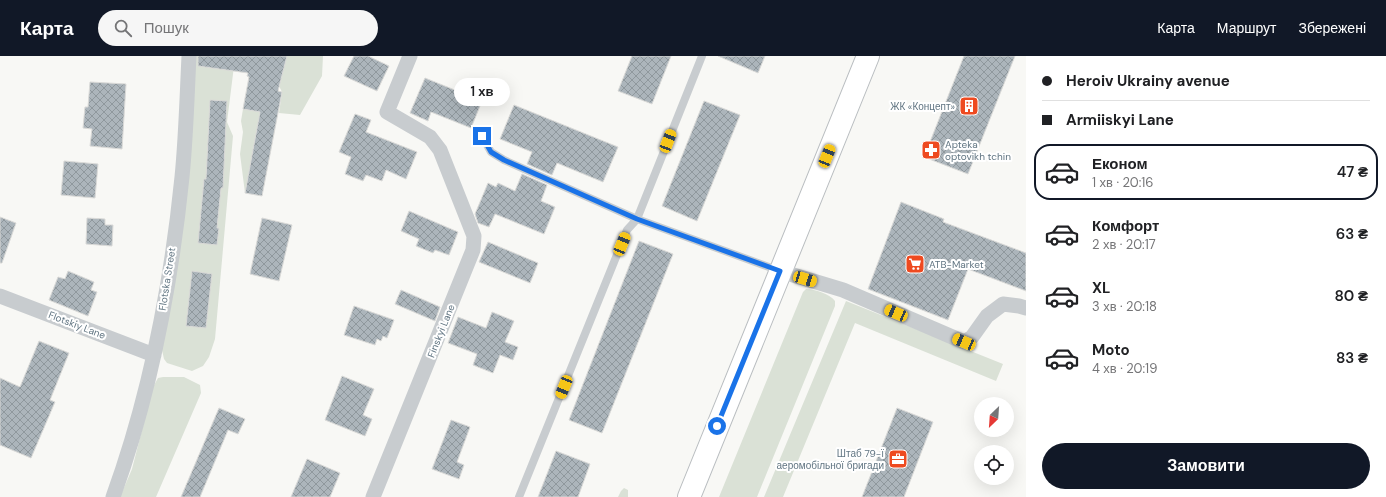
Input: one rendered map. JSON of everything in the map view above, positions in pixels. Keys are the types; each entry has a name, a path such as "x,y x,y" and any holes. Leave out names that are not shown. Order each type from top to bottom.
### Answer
{"highway":[{"path":"688,497 868,56"}],"street":[{"name":"Flotska Street","path":"113,497 127,459 154,355 166,292 182,177 189,56"},
{"name":"Finskyi Lane","path":"373,497 474,250 474,236 440,150 430,137 387,112 410,56"},
{"path":"780,271 842,290 964,342 972,337 987,316 1002,304 1026,308"},
{"name":"Flotskiy Lane","path":"0,296 154,355"}],"lane":[{"path":"519,497 628,230 637,219 702,56"},
{"path":"482,136 491,152 497,157 637,219 780,271"}],"shaded area":[{"path":"196,56 238,56 234,66 227,122 233,136 215,339 209,357 203,366 192,371 167,363 164,359 162,350"},
{"path":"287,56 323,56 322,76 300,115 279,113 282,92 279,86"},
{"path":"243,109 260,112 245,193 240,154 243,132 241,121"},
{"path":"806,289 818,291 830,296 835,301 835,306 757,497 719,497 803,292"},
{"path":"846,301 1003,364 996,381 855,323 783,497 764,497"},
{"path":"184,377 200,385 201,393 156,497 120,497 132,469 153,387 158,378"},
{"path":"624,488 628,490 628,497 618,497 621,491"}],"building":[{"path":"198,56 287,56 278,91 282,92 262,196 245,193 260,112 243,109 249,77 247,76 248,73 198,66"},
{"path":"354,56 368,56 389,66 377,91 344,76"},
{"path":"632,56 671,56 652,104 618,91"},
{"path":"718,56 765,56 758,73"},
{"name":"ЖК «Концепт»","path":"964,56 1015,56 968,174 924,157"},
{"path":"425,78 482,101 471,128 431,112 428,121 410,113"},
{"path":"90,82 126,84 122,149 90,146 92,129 83,128 85,107 88,107"},
{"path":"210,100 227,101 223,188 221,188 217,245 198,243 204,179 206,179"},
{"path":"704,101 740,115 697,221 662,206"},
{"path":"514,105 618,147 603,182 557,163 552,175 527,164 532,152 500,139"},
{"path":"355,114 371,120 366,132 417,152 406,179 386,170 382,181 366,175 363,181 345,174 351,157 339,152"},
{"path":"64,161 98,164 95,198 61,195"},
{"path":"522,174 547,185 541,201 555,207 544,234 495,214 489,227 478,223 475,214 488,183 496,187 498,183 515,191"},
{"path":"901,202 944,219 943,222 1026,253 1026,291 968,269 948,320 868,289"},
{"path":"409,211 458,232 449,255 435,250 433,253 416,246 419,239 401,231"},
{"path":"0,217 16,223 2,263 0,263"},
{"path":"87,218 105,219 105,225 113,225 112,246 86,244"},
{"path":"262,218 292,225 279,281 250,274"},
{"path":"639,241 673,254 602,433 569,420"},
{"path":"488,242 538,263 530,283 479,262"},
{"path":"68,271 94,282 91,290 97,292 88,316 49,300 58,277 65,279"},
{"path":"192,271 212,274 206,328 186,326"},
{"path":"401,290 440,307 435,321 395,304"},
{"path":"354,306 394,320 387,338 383,336 381,341 377,339 375,345 344,335"},
{"path":"492,312 514,321 505,342 518,347 513,360 500,355 493,373 473,365 477,354 448,343 458,317 486,328"},
{"path":"39,341 69,353 50,400 55,402 31,458 0,445 0,378 20,387"},
{"path":"342,376 374,389 363,415 372,419 365,436 325,420"},
{"path":"219,408 245,419 238,434 228,430 200,497 181,497"},
{"name":"Штаб 79-ї аеромобільної бригади","path":"897,408 933,422 904,497 862,497"},
{"path":"451,420 470,427 457,462 464,465 459,479 432,469"},
{"path":"556,451 590,464 578,497 538,497"},
{"path":"307,459 340,473 330,497 291,497"}],"place":[{"name":"ЖК «Концепт»","path":"969,106"},
{"name":"Apteka optovikh tchin","path":"931,150"},
{"name":"ATB-Market","path":"915,264"},
{"name":"Штаб 79-ї аеромобільної бригади","path":"898,459"}],"route":[{"path":"482,136 491,152 497,157 637,219 780,271 717,426"}]}
